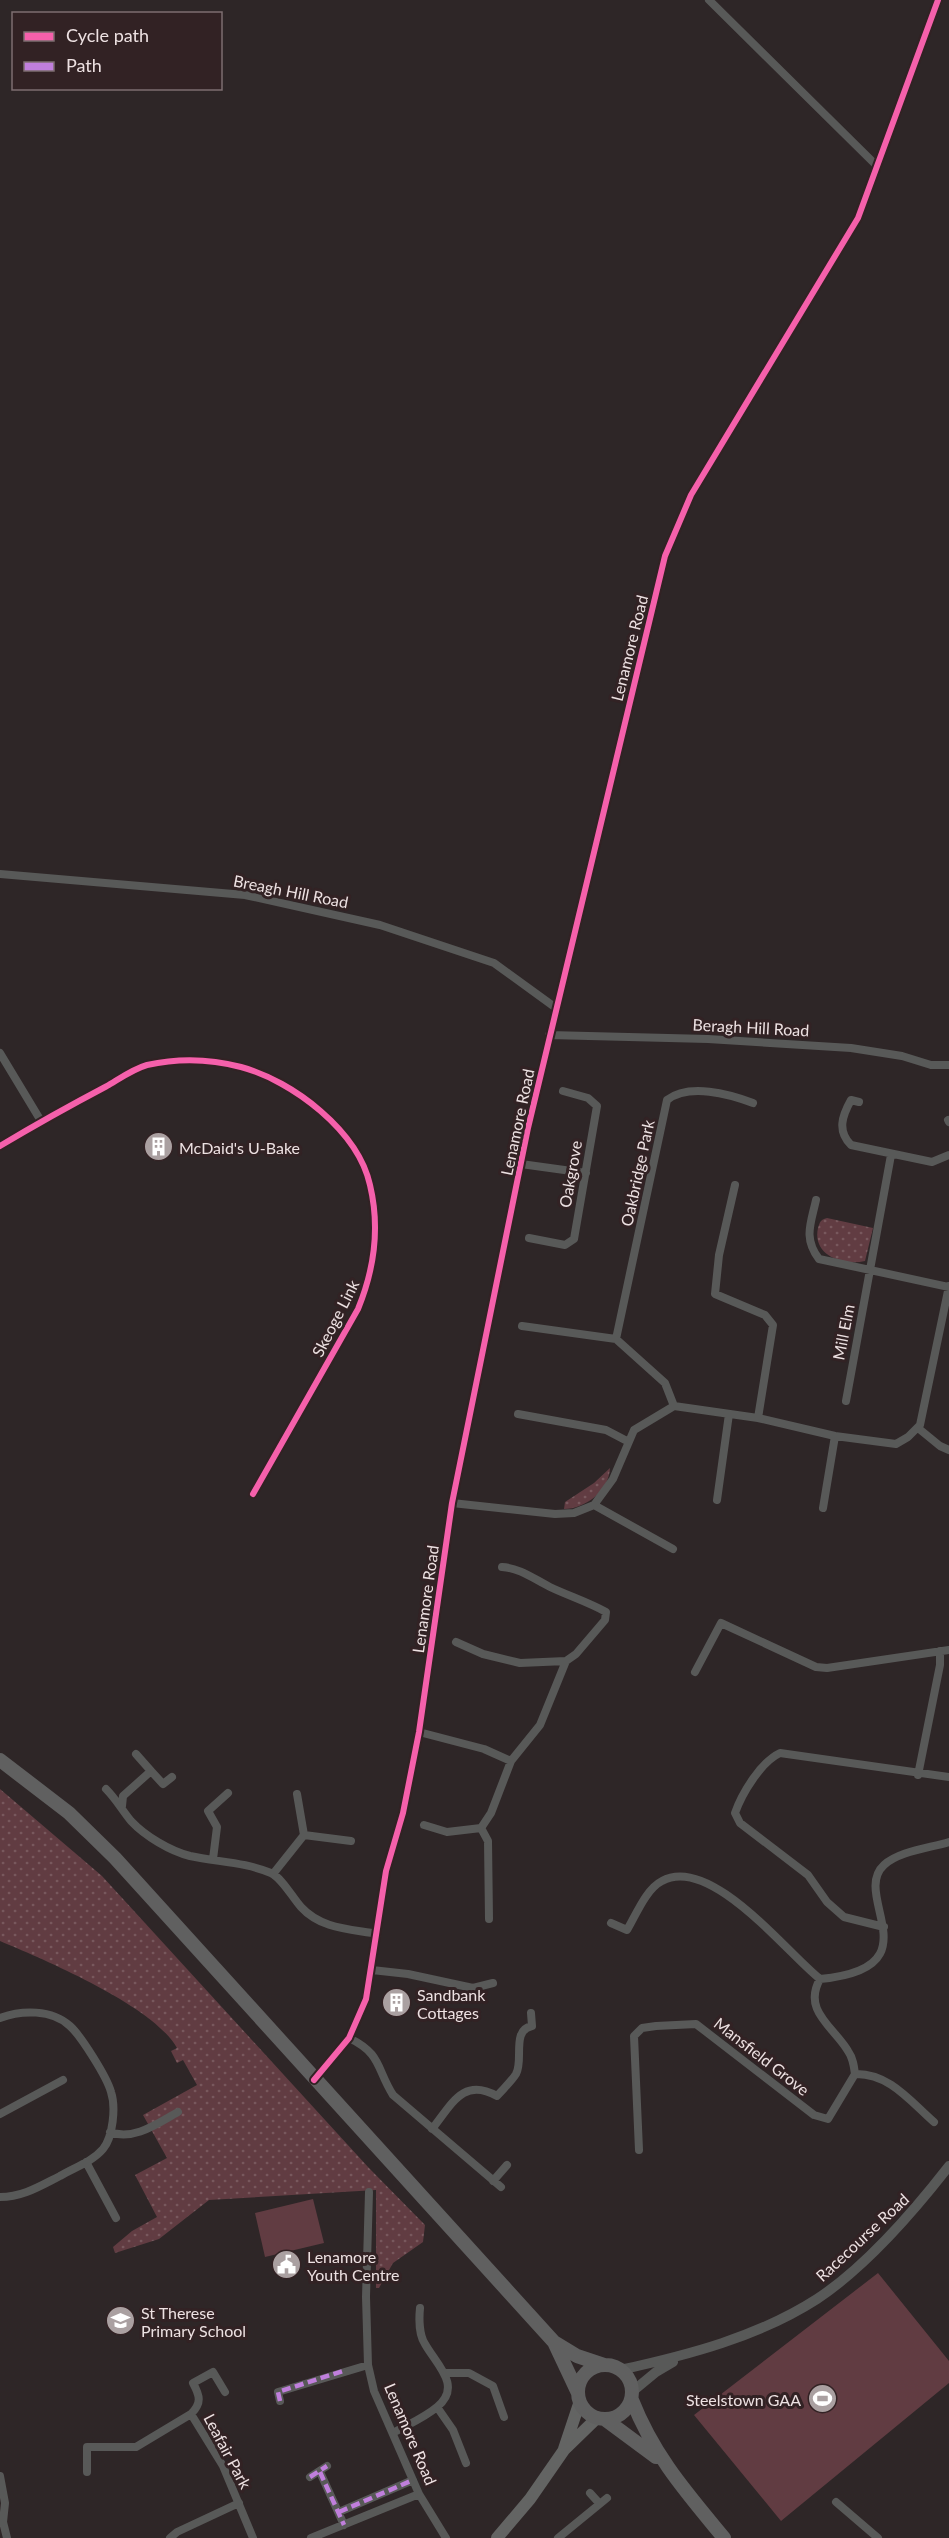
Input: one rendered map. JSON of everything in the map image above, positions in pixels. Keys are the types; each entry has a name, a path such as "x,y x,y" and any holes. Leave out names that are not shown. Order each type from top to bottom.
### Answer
{"highway":[{"path":"0,1760 69,1813 115,1858 554,2342 577,2356 620,2370 631,2382 632,2396 642,2427 660,2460 724,2538"},
{"path":"554,2342 584,2409 660,2460"},
{"path":"579,2397 583,2377 588,2371 604,2365"},
{"path":"602,2419 622,2414 632,2396"}],"main road":[{"path":"564,2450 579,2397"},
{"path":"497,2538 530,2499 564,2450 602,2419"}],"street":[{"path":"710,0 878,166"},
{"name":"Lenamore Road","path":"314,2080 349,2038 366,1999 386,1870 403,1813 419,1732 452,1503 522,1164 549,1035 665,556 691,495 823,278 863,206 938,0"},
{"name":"Breagh Hill Road","path":"0,874 245,895 380,925 494,963 556,1008"},
{"name":"Beragh Hill Road","path":"549,1035 676,1038 851,1048 902,1056 931,1065 949,1065"},
{"path":"0,1053 41,1121"},
{"name":"Skeoge Link","path":"0,1146 41,1121 144,1066 202,1060 241,1067 283,1085 328,1117 353,1146 370,1184 374,1255 368,1283 357,1309 253,1494"},
{"name":"Oakgrove","path":"529,1238 565,1245 574,1239 597,1106 588,1098 563,1091"},
{"name":"Oakbridge Park","path":"616,1339 667,1100 680,1092 699,1092 733,1095 753,1103"},
{"path":"859,1102 851,1100 841,1126 843,1138 850,1145 932,1162 949,1155"},
{"name":"Mill Elm","path":"846,1401 891,1155"},
{"path":"522,1164 586,1173"},
{"path":"735,1185 719,1255 715,1294 765,1315 773,1325 759,1418"},
{"path":"452,1503 574,1514 594,1505 613,1479 627,1441 634,1430 674,1406 759,1418 835,1436 896,1444 918,1428 947,1316 949,1286 819,1259 810,1247 809,1231 816,1200"},
{"path":"522,1326 616,1339 665,1383 674,1406"},
{"path":"518,1414 606,1430 627,1441"},
{"path":"717,1500 729,1414"},
{"path":"918,1428 940,1446 949,1450"},
{"path":"823,1508 835,1436"},
{"path":"594,1505 673,1549"},
{"path":"456,1642 483,1654 520,1663 566,1661 576,1654 605,1620 606,1612 514,1568 502,1567"},
{"path":"695,1672 721,1623 816,1667 826,1668 944,1651 918,1775"},
{"path":"424,1825 447,1832 481,1828 491,1813 511,1761 540,1725 566,1661"},
{"path":"419,1732 484,1749 511,1761"},
{"path":"136,1754 163,1784 172,1777"},
{"path":"884,1927 844,1917 827,1902 808,1875 740,1823 735,1813 740,1801 771,1758 780,1754 918,1775 949,1777"},
{"path":"122,1806 123,1796 151,1771"},
{"path":"106,1789 122,1806 132,1822 165,1847 188,1855 273,1874 303,1909 319,1920 339,1929 377,1934"},
{"path":"213,1859 217,1827 208,1811 228,1793"},
{"path":"273,1874 304,1835 297,1794"},
{"path":"481,1828 488,1841 489,1919"},
{"path":"304,1835 351,1841"},
{"path":"820,1979 859,1973 875,1960 885,1938 877,1899 877,1879 884,1865 900,1857 949,1842"},
{"path":"611,1923 627,1930 653,1889 662,1881 676,1877 689,1878 724,1893 756,1917 820,1979"},
{"path":"372,1970 408,1974 473,1988 493,1983"},
{"path":"820,1979 813,1998 816,2009 848,2051 855,2074 866,2073 887,2080 934,2122"},
{"path":"0,2017 12,2013 43,2012 69,2024 89,2052 112,2092 110,2132 104,2149 86,2162 18,2196 0,2197"},
{"path":"432,2129 462,2092 478,2088 497,2096 504,2088 517,2072 521,2034 532,2026 531,2013"},
{"name":"Mansfield Grove","path":"639,2150 634,2036 642,2028 696,2024 814,2115 828,2119 855,2074"},
{"path":"349,2038 378,2059 393,2095 501,2187"},
{"path":"0,2114 63,2080"},
{"path":"110,2132 133,2134 178,2112"},
{"path":"86,2162 116,2218"},
{"path":"493,2181 507,2165"},
{"name":"Racecourse Road","path":"632,2396 656,2372 684,2356 782,2318 818,2298 853,2271 922,2201 949,2166"},
{"name":"Lenamore Road","path":"369,2192 366,2297 368,2365 374,2391 419,2494 446,2538"},
{"path":"393,2433 437,2407 444,2399 449,2385 446,2373 423,2342 420,2308"},
{"name":"Racecourse Road","path":"620,2370 684,2356"},
{"path":"280,2401 278,2392 368,2365"},
{"name":"Leafair Park","path":"87,2472 87,2447 136,2447 191,2414 198,2407 200,2398 193,2383 213,2372 225,2392"},
{"path":"446,2373 469,2373 493,2386 504,2417"},
{"path":"437,2407 453,2430 466,2463"},
{"name":"Leafair Park","path":"191,2414 223,2466 253,2538"},
{"path":"310,2477 323,2469 344,2525"},
{"path":"0,2476 3,2522 7,2538"},
{"path":"339,2512 413,2480"},
{"path":"591,2493 599,2504"},
{"path":"311,2538 419,2494"},
{"path":"558,2538 607,2498"},
{"path":"836,2502 878,2538"},
{"name":"Leafair Park","path":"170,2538 177,2532 239,2503"}],"shaded area":[{"path":"827,1218 873,1228 865,1261 847,1262 824,1252 817,1237 821,1222"},
{"path":"610,1468 609,1476 601,1491 580,1506 564,1509 565,1502 594,1483"},
{"path":"0,1789 102,1876 368,2167 425,2225 423,2242 393,2263 379,2288 376,2288 376,2190 209,2200 159,2239 115,2253 113,2247 132,2231 157,2217 135,2175 167,2158 143,2115 197,2085 183,2060 177,2063 171,2051 177,2048 165,2032 146,2016 70,1972 0,1941"},
{"path":"313,2199 324,2243 265,2257 255,2213"},
{"name":"Steelstown GAA","path":"878,2273 949,2361 949,2383 781,2521 694,2415"}],"marked path":[{"path":"280,2401 278,2392 346,2370"},
{"path":"310,2477 327,2466"},
{"path":"320,2472 344,2525"},
{"path":"339,2512 413,2480"}],"cycle path":[{"path":"314,2080 349,2038 366,1999 386,1871 403,1813 419,1732 452,1503 528,1128 665,556 691,495 858,218 938,0"},
{"path":"0,1146 137,1069 171,1061 194,1060 241,1067 281,1084 302,1096 320,1111 338,1128 352,1146 363,1165 370,1185 375,1217 374,1248 364,1294 358,1309 253,1494"}],"place":[{"name":"McDaid's U-Bake","path":"158,1147"},
{"name":"Sandbank Cottages","path":"396,2003"},
{"name":"Lenamore Youth Centre","path":"286,2265"},
{"name":"St Therese Primary School","path":"120,2321"},
{"name":"Steelstown GAA","path":"822,2399"}]}
